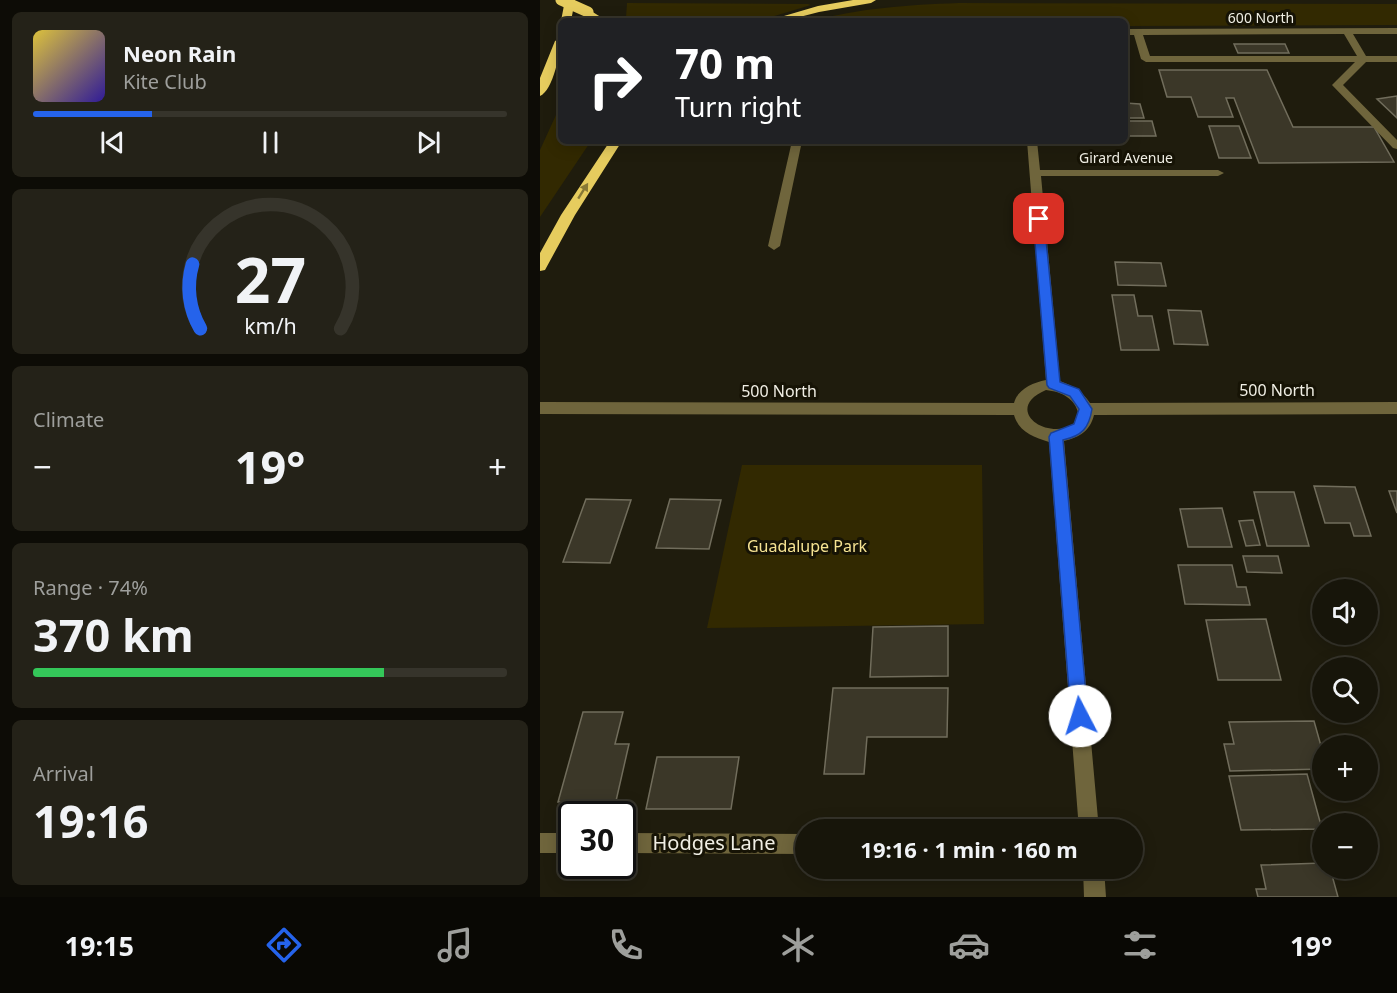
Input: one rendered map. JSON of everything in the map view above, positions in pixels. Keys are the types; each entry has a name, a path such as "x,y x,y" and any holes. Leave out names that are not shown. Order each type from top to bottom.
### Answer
{"highway":[{"path":"561,0 596,18"},
{"path":"567,18 570,0"},
{"path":"784,18 818,9 871,0"},
{"path":"540,92 558,48"},
{"path":"598,167 607,144"},
{"path":"540,266 614,144"}],"street":[{"path":"1347,31 1363,59"},
{"name":"600 North","path":"1128,32 1397,31"},
{"path":"1138,32 1146,59 1397,59"},
{"path":"1363,59 1337,85 1397,146"},
{"path":"774,246 796,144"},
{"path":"1032,144 1053,385"},
{"name":"Girard Avenue","path":"1034,173 1218,173"},
{"path":"1053,385 1075,393 1086,409 1084,422 1079,428 1072,433 1056,437 1040,435 1033,431 1022,421 1019,409 1020,402 1029,391 1036,387 1053,385"},
{"name":"500 North","path":"540,408 1019,409"},
{"name":"500 North","path":"1086,409 1397,408"},
{"path":"1056,437 1088,819"},
{"path":"540,843 558,843"},
{"name":"Hodges Lane","path":"636,843 795,844"},
{"path":"1094,879 1095,897"}],"green space":[{"path":"627,3 811,5 768,18 626,18"},
{"path":"959,3 1397,4 1397,25 1128,26 1128,18 825,18 884,8"},
{"path":"558,111 558,144 589,144 540,217 540,150"},
{"name":"Guadalupe Park","path":"742,465 982,465 984,624 707,628"}],"building":[{"path":"1234,44 1285,44 1289,53 1238,53"},
{"path":"1159,70 1267,70 1293,127 1374,127 1394,162 1259,163 1234,98 1226,98 1233,117 1198,117 1191,97 1167,97"},
{"path":"1397,96 1397,118 1377,99"},
{"path":"1128,103 1140,104 1144,118 1128,118"},
{"path":"1128,121 1152,121 1156,136 1128,136"},
{"path":"1209,126 1239,126 1251,158 1219,158"},
{"path":"1115,262 1161,263 1166,286 1118,285"},
{"path":"1112,295 1134,295 1138,316 1152,316 1159,350 1121,350"},
{"path":"1168,310 1201,311 1208,345 1174,344"},
{"path":"1314,486 1355,487 1371,536 1354,536 1350,523 1325,523"},
{"path":"1389,491 1397,491 1397,513"},
{"path":"1254,492 1294,492 1309,546 1267,546"},
{"path":"586,499 631,500 610,563 563,562"},
{"path":"670,499 721,500 709,549 656,548"},
{"path":"1222,508 1232,547 1188,547 1180,509"},
{"path":"1253,520 1260,545 1246,546 1239,521"},
{"path":"1243,556 1278,556 1282,573 1247,572"},
{"path":"1178,565 1232,565 1237,587 1246,587 1250,605 1185,604"},
{"path":"1266,619 1281,680 1218,680 1206,620"},
{"path":"948,626 948,676 870,677 873,627"},
{"path":"833,688 948,688 947,737 867,737 864,774 824,774"},
{"path":"583,712 623,712 615,744 629,744 616,801 558,801"},
{"path":"1312,721 1318,735 1312,735 1312,769 1230,771 1224,744 1234,744 1229,722"},
{"path":"657,757 739,757 731,809 646,809"},
{"path":"1307,774 1312,801 1314,801 1318,813 1312,813 1312,829 1241,830 1229,776"},
{"path":"1312,863 1312,879 1333,879 1338,897 1258,897 1256,889 1266,889 1261,865"}],"route":[{"path":"1039,219 1053,385 1075,393 1080,397 1086,409 1084,422 1079,428 1065,436 1056,437 1080,716"}]}
